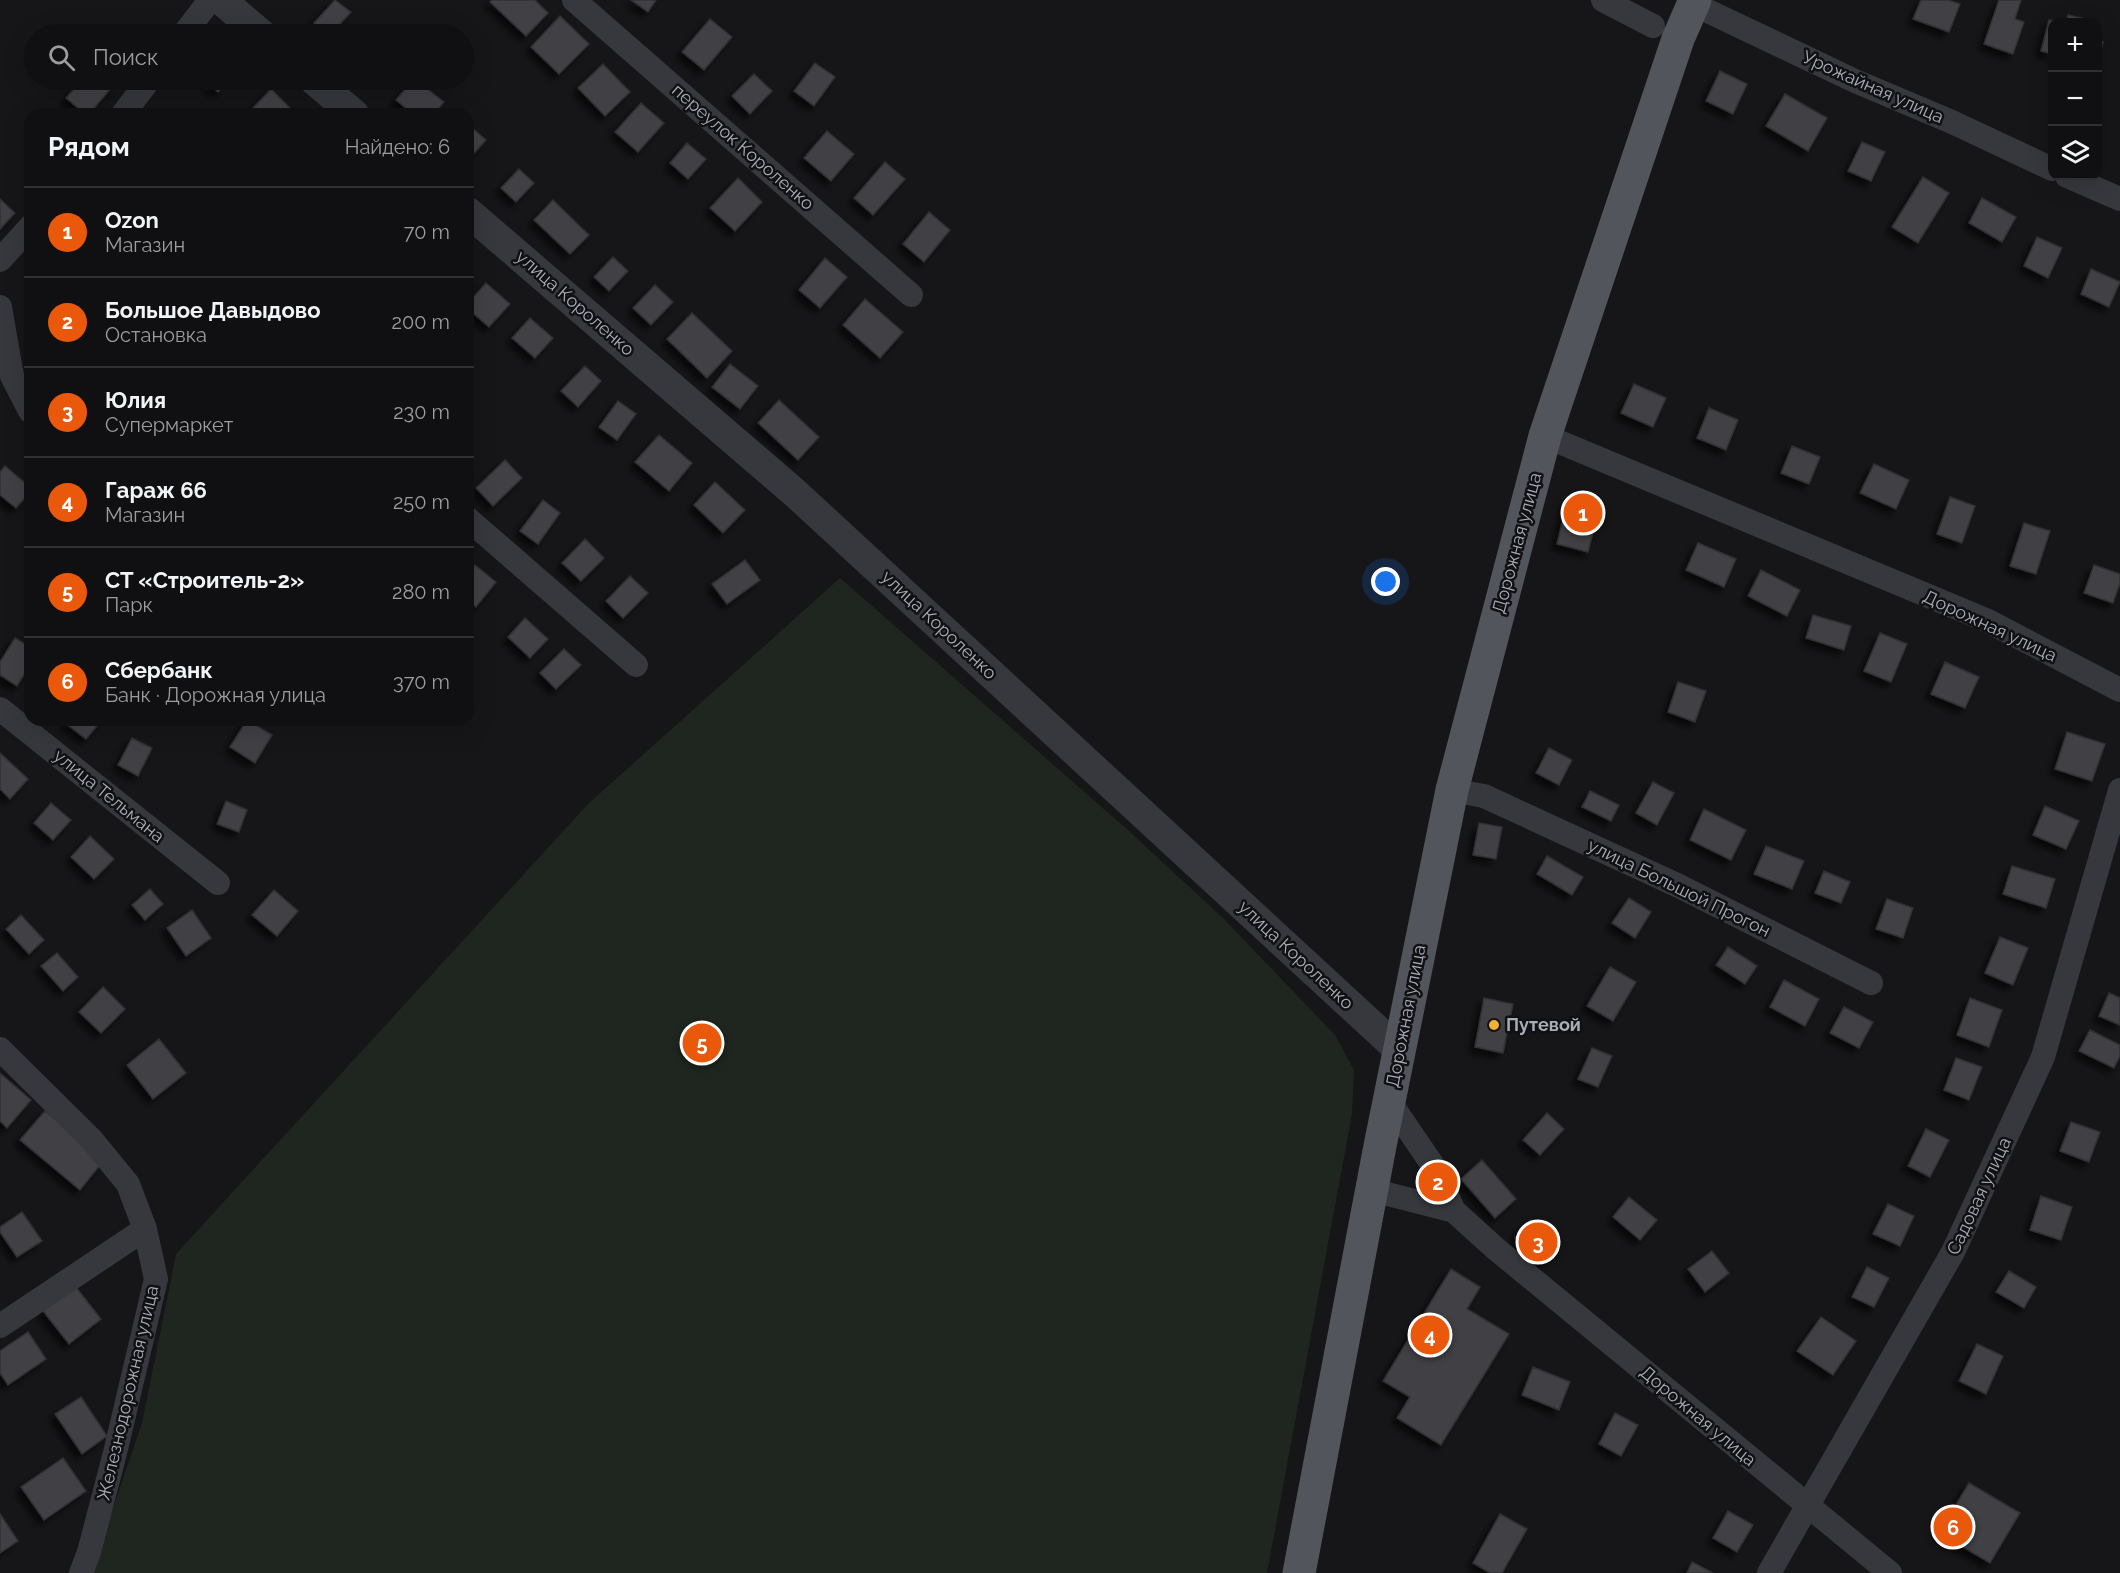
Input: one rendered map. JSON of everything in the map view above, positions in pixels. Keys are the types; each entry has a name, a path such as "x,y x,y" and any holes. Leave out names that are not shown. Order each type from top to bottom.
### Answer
{"main road":[{"name":"Дорожная улица","path":"1299,1573 1389,1101 1452,790 1545,436 1678,39 1694,2"}],"street":[{"path":"192,24 210,0"},
{"path":"221,0 249,24"},
{"name":"переулок Короленко","path":"574,0 911,295"},
{"path":"1603,0 1653,26"},
{"name":"Урожайная улица","path":"1694,2 1855,81 1952,122 2048,167"},
{"path":"128,108 141,90"},
{"path":"326,90 347,108"},
{"path":"2076,180 2120,199"},
{"name":"улица Короленко","path":"474,217 795,493 1399,1050"},
{"path":"0,260 24,234"},
{"path":"0,306 12,376 24,399"},
{"name":"Дорожная улица","path":"1545,436 1986,620 2120,690"},
{"path":"474,524 636,665"},
{"name":"улица Тельмана","path":"0,709 218,883"},
{"name":"улица Большой Прогон","path":"1452,790 1484,796 1679,886 1871,983"},
{"name":"Садовая улица","path":"1769,1573 1953,1252 2043,1057 2120,790"},
{"name":"Железнодорожная улица","path":"0,1049 92,1140 128,1184 145,1228 156,1279 115,1453 89,1552 81,1573"},
{"name":"Дорожная улица","path":"1389,1101 1434,1167 1454,1211 1496,1249 1808,1508 1890,1573"},
{"name":"Дорожная улица","path":"1372,1190 1454,1211"},
{"path":"0,1326 145,1228"}],"shaded area":[{"path":"840,578 1129,831 1223,918 1335,1035 1354,1070 1352,1114 1267,1573 91,1573 142,1423 176,1254 588,804"}],"building":[{"path":"335,0 351,12 340,24 314,23"},
{"path":"492,0 535,0 548,13 526,36 490,2"},
{"path":"631,0 656,0 648,12"},
{"path":"1921,0 1948,0 1960,4 1949,32 1913,19"},
{"path":"1999,0 2021,0 2015,19 2024,22 2013,54 1984,44"},
{"path":"560,16 589,44 559,74 531,47"},
{"path":"710,19 732,37 704,70 682,52"},
{"path":"2048,24 2048,53 2041,51"},
{"path":"815,63 835,77 814,106 794,91"},
{"path":"603,64 630,92 605,116 578,88"},
{"path":"1720,71 1747,84 1733,114 1706,101"},
{"path":"754,74 772,91 750,114 732,96"},
{"path":"73,90 109,90 94,108 78,108 66,98"},
{"path":"272,90 290,108 253,108"},
{"path":"404,90 429,90 444,102 439,108 406,108 396,100"},
{"path":"1785,94 1827,118 1808,151 1766,126"},
{"path":"641,103 664,123 638,152 615,132"},
{"path":"474,130 486,140 474,153"},
{"path":"827,131 854,154 831,181 804,158"},
{"path":"1862,142 1885,152 1871,181 1848,171"},
{"path":"687,143 706,159 688,179 670,163"},
{"path":"885,162 905,179 873,215 854,198"},
{"path":"519,169 534,183 516,202 501,188"},
{"path":"1923,177 1949,193 1918,243 1892,227"},
{"path":"738,178 762,202 735,231 710,208"},
{"path":"1982,198 2016,217 2002,242 1969,223"},
{"path":"0,199 15,213 0,229"},
{"path":"553,200 589,235 570,254 534,220"},
{"path":"929,212 950,230 924,262 903,244"},
{"path":"2037,237 2062,248 2048,278 2024,266"},
{"path":"613,257 628,271 609,291 594,277"},
{"path":"825,258 847,277 820,308 799,290"},
{"path":"2091,269 2120,282 2109,307 2081,294"},
{"path":"486,283 510,304 489,327 474,314 474,296"},
{"path":"655,285 673,302 651,325 633,308"},
{"path":"865,299 903,332 880,358 843,325"},
{"path":"692,313 732,351 707,378 667,339"},
{"path":"530,318 553,338 535,358 512,338"},
{"path":"730,364 758,386 740,409 712,387"},
{"path":"585,366 601,381 578,407 561,391"},
{"path":"1634,384 1666,398 1653,427 1621,413"},
{"path":"779,400 819,437 798,460 758,423"},
{"path":"618,401 636,414 617,440 599,427"},
{"path":"1709,408 1738,420 1726,450 1697,438"},
{"path":"659,435 692,463 669,491 635,462"},
{"path":"1792,446 1820,457 1809,484 1781,473"},
{"path":"505,460 522,478 493,506 476,488"},
{"path":"1874,464 1909,480 1896,509 1860,493"},
{"path":"5,466 24,482 24,499 16,508 0,495 0,472"},
{"path":"715,482 745,510 723,533 694,505"},
{"path":"1950,497 1975,506 1962,543 1937,534"},
{"path":"543,500 560,513 538,544 520,531"},
{"path":"1567,502 1599,509 1588,552 1557,544"},
{"path":"2024,523 2050,531 2036,574 2010,566"},
{"path":"585,539 604,558 581,581 562,563"},
{"path":"1698,543 1736,559 1724,587 1686,570"},
{"path":"745,560 760,580 727,604 712,584"},
{"path":"2094,565 2120,574 2120,583 2113,603 2084,593"},
{"path":"474,566 496,582 476,607 474,605"},
{"path":"1761,570 1800,590 1787,616 1748,596"},
{"path":"630,576 648,593 623,618 606,601"},
{"path":"1813,615 1851,626 1844,650 1806,638"},
{"path":"525,618 548,639 530,658 508,637"},
{"path":"1880,633 1907,644 1891,682 1864,671"},
{"path":"15,638 24,643 24,675 17,686 0,675 0,662"},
{"path":"564,649 581,665 556,689 540,673"},
{"path":"1945,662 1979,677 1965,708 1931,694"},
{"path":"1678,682 1706,691 1695,722 1668,712"},
{"path":"69,726 97,726 86,739"},
{"path":"243,726 257,726 272,735 255,763 230,747"},
{"path":"2067,732 2105,744 2092,781 2055,769"},
{"path":"132,738 152,748 138,776 118,765"},
{"path":"1549,748 1572,760 1559,785 1536,773"},
{"path":"0,753 28,779 10,799 0,789"},
{"path":"1653,782 1674,793 1657,825 1636,813"},
{"path":"1590,791 1619,805 1611,821 1582,807"},
{"path":"226,801 247,810 239,832 217,824"},
{"path":"51,803 71,820 53,840 34,823"},
{"path":"2045,806 2079,821 2066,849 2033,835"},
{"path":"1704,809 1746,830 1731,860 1690,840"},
{"path":"1479,823 1502,827 1496,859 1473,855"},
{"path":"90,836 114,859 94,879 71,857"},
{"path":"1766,846 1804,861 1792,889 1754,874"},
{"path":"1547,856 1583,877 1572,895 1537,874"},
{"path":"2012,866 2055,879 2046,908 2003,894"},
{"path":"1824,871 1850,882 1841,903 1815,893"},
{"path":"150,889 163,904 145,920 132,905"},
{"path":"274,890 298,911 277,936 252,915"},
{"path":"1629,898 1651,912 1635,938 1612,923"},
{"path":"1887,899 1913,908 1903,938 1876,929"},
{"path":"192,910 211,938 186,956 167,928"},
{"path":"21,915 44,940 29,954 6,929"},
{"path":"2000,937 2028,948 2013,985 1985,973"},
{"path":"1728,947 1757,966 1745,984 1716,965"},
{"path":"57,953 78,977 63,991 41,966"},
{"path":"1610,967 1636,982 1613,1021 1587,1006"},
{"path":"1784,980 1819,999 1805,1026 1770,1007"},
{"path":"103,987 125,1009 101,1033 79,1012"},
{"path":"2109,993 2120,998 2120,1025 2099,1016"},
{"name":"Путевой","path":"1484,998 1513,1004 1503,1053 1475,1047"},
{"path":"1970,998 2002,1010 1989,1047 1957,1035"},
{"path":"1844,1007 1873,1022 1859,1048 1830,1033"},
{"path":"2090,1030 2120,1045 2120,1056 2114,1068 2079,1051"},
{"path":"159,1039 186,1073 153,1099 127,1065"},
{"path":"1592,1048 1612,1056 1598,1087 1578,1079"},
{"path":"1956,1058 1982,1067 1969,1100 1944,1090"},
{"path":"0,1073 31,1100 7,1128 0,1121"},
{"path":"45,1111 104,1160 80,1190 20,1140"},
{"path":"1547,1113 1564,1129 1540,1155 1523,1140"},
{"path":"2071,1122 2100,1132 2089,1162 2060,1151"},
{"path":"1926,1129 1949,1140 1930,1177 1908,1166"},
{"path":"1482,1160 1516,1199 1495,1218 1461,1179"},
{"path":"2041,1196 2072,1207 2061,1240 2030,1230"},
{"path":"1629,1197 1657,1220 1640,1240 1613,1217"},
{"path":"1888,1204 1914,1216 1900,1246 1873,1234"},
{"path":"22,1212 42,1241 17,1257 0,1232 0,1227"},
{"path":"1531,1220 1560,1245 1544,1263 1515,1238"},
{"path":"1712,1251 1729,1273 1705,1292 1688,1269"},
{"path":"1867,1267 1889,1278 1874,1307 1852,1297"},
{"path":"1451,1269 1480,1287 1467,1309 1509,1334 1441,1445 1397,1418 1410,1397 1383,1381"},
{"path":"2009,1271 2036,1287 2024,1308 1996,1292"},
{"path":"75,1286 101,1319 69,1344 43,1311"},
{"path":"1821,1317 1856,1341 1833,1375 1797,1351"},
{"path":"28,1332 46,1359 8,1385 0,1373 0,1351"},
{"path":"1977,1344 2003,1356 1986,1394 1959,1381"},
{"path":"1533,1367 1570,1382 1559,1410 1522,1395"},
{"path":"81,1397 107,1436 82,1454 55,1414"},
{"path":"1615,1413 1638,1425 1621,1456 1599,1444"},
{"path":"63,1458 86,1491 44,1520 21,1487"},
{"path":"1969,1483 2020,1513 1990,1563 1939,1533"},
{"path":"1728,1511 1753,1525 1737,1552 1713,1538"},
{"path":"0,1514 18,1541 0,1553"},
{"path":"1500,1514 1527,1529 1502,1573 1490,1573 1473,1563"},
{"path":"1692,1562 1713,1573 1687,1573"}],"place":[{"name":"Ozon","path":"1583,513"},
{"name":"Путевой","path":"1494,1025"},
{"name":"СТ «Строитель-2»","path":"702,1043"},
{"name":"Большое Давыдово","path":"1438,1182"},
{"name":"Юлия","path":"1538,1242"},
{"name":"Гараж 66","path":"1430,1335"},
{"name":"Сбербанк","path":"1953,1527"}]}
